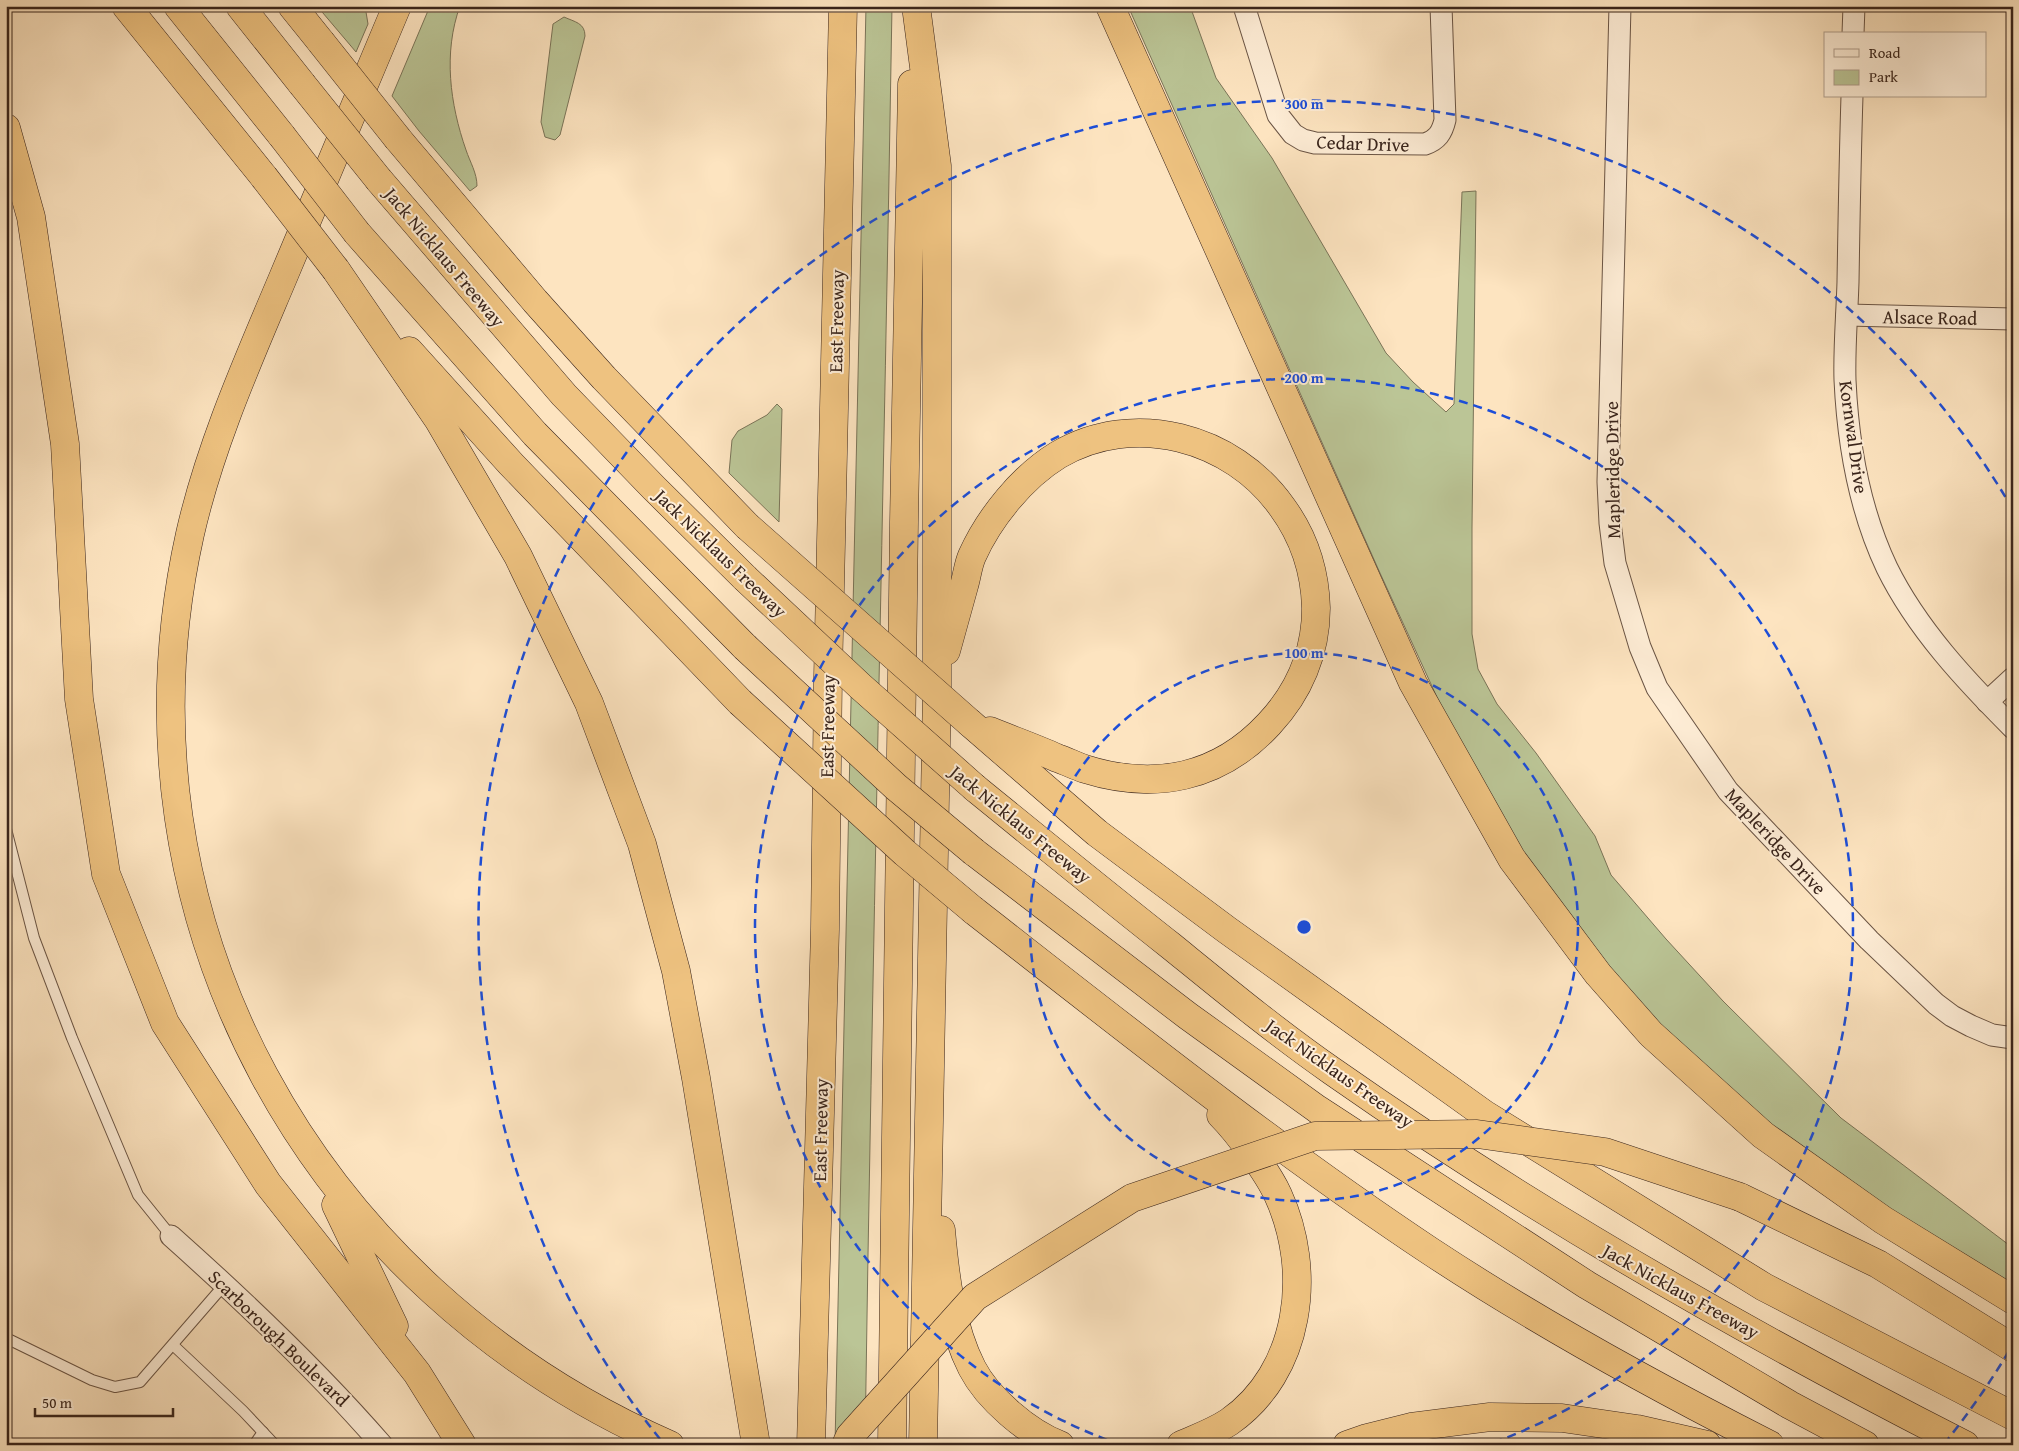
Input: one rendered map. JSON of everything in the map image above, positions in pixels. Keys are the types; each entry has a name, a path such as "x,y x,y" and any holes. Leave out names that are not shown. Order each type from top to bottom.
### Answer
{"highway":[{"path":"126,6 264,177 336,270 438,419 518,556 589,703 642,844 676,971 756,1445"},
{"path":"178,6 358,233 536,434 745,647 896,787 974,852 1188,1016 1357,1135 1587,1285 1790,1405 1865,1445"},
{"name":"Jack Nicklaus Freeway","path":"240,6 379,180 564,395 745,578 860,686 975,788 1268,1024 1332,1071 1451,1150 1601,1246 1878,1401 1966,1445"},
{"path":"292,6 398,139 535,301 611,385 747,526 1097,834 1227,930 1484,1114 1764,1287 2013,1416"},
{"path":"397,6 221,429 190,534 182,576 173,649 171,702 173,756 181,832 197,908 223,988 242,1033 274,1095 312,1154 361,1220 416,1277 513,1358 610,1415 670,1445"},
{"name":"East Freeway","path":"811,1445 825,929 828,677 843,6"},
{"path":"915,6 937,166 936,688 923,1445"},
{"path":"892,1445 904,522 915,6"},
{"path":"1110,6 1413,683 1512,859 1598,974 1651,1034 1763,1135 1883,1220 2013,1300"},
{"path":"6,128 30,217 65,444 79,699 106,874 165,1022 268,1184 417,1373 462,1445"},
{"path":"336,270 510,464 740,702 905,853 972,910 1296,1158 1422,1246 1496,1293 1704,1411 1770,1445"},
{"path":"936,688 972,557 989,526 1024,481 1058,455 1089,442 1115,435 1148,434 1188,439 1221,453 1253,473 1291,518 1303,540 1311,566 1316,594 1314,635 1300,680 1283,709 1262,732 1238,753 1193,774 1172,778 1131,779 1085,769 970,723"},
{"path":"1165,1059 1226,1120 1278,1194 1288,1220 1297,1268 1294,1317 1288,1341 1276,1369 1250,1404 1230,1421 1181,1445"},
{"path":"930,1101 943,1248 952,1306 970,1362 978,1376 1004,1408 1034,1432 1060,1445"},
{"path":"846,1445 850,1436 975,1297 1132,1198 1315,1136 1477,1134 1605,1152 1740,1197 1878,1264 2013,1348"},
{"path":"312,1154 417,1373"},
{"path":"1347,1445 1366,1438 1411,1427 1490,1417 1562,1418 1637,1429 1707,1445"}],"street":[{"name":"Cedar Drive","path":"1244,6 1278,115 1293,134 1303,140 1315,143 1425,144 1437,138 1443,129 1445,120 1441,6"},
{"name":"Mapleridge Drive","path":"1620,6 1608,482 1610,523 1615,563 1640,647 1657,688 1728,792 1741,806 1869,940 1936,1004 1952,1016 1971,1026 1992,1035 2013,1038"},
{"path":"1853,32 1854,6"},
{"name":"Kornwal Drive","path":"1852,98 1845,379 1849,430 1860,495 1872,535 1888,569 1908,604 1936,643 1987,702 2013,728"},
{"name":"Alsace Road","path":"1847,315 2013,319"},
{"path":"1987,702 2013,678"},
{"name":"Scarborough Boulevard","path":"171,1236 225,1284 296,1352 346,1403 382,1445"}],"lane":[{"path":"6,828 34,938 72,1038 138,1195 171,1236"},
{"path":"6,1338 92,1380 115,1387 140,1382 225,1284"},
{"path":"173,1345 275,1445"},
{"path":"254,1445 263,1432"}],"green space":[{"path":"317,6 365,6 368,24 356,52"},
{"path":"430,6 460,6 455,24 450,60 453,97 460,133 477,181 477,186 470,191 392,96"},
{"path":"866,6 892,6 865,1445 835,1445"},
{"path":"1128,6 1190,6 1216,78 1272,158 1386,353 1413,382 1446,412 1454,404 1462,192 1476,191 1472,634 1478,669 1497,704 1536,753 1595,836 1611,875 1666,939 1723,1001 1841,1118 2013,1248 2013,1288 1789,1144 1627,998 1510,835 1464,756 1380,573"},
{"path":"564,17 581,26 585,36 560,135 555,140 545,137 541,122 553,24"},
{"path":"777,404 782,409 779,522 729,473 732,440 738,431 767,415"}]}
